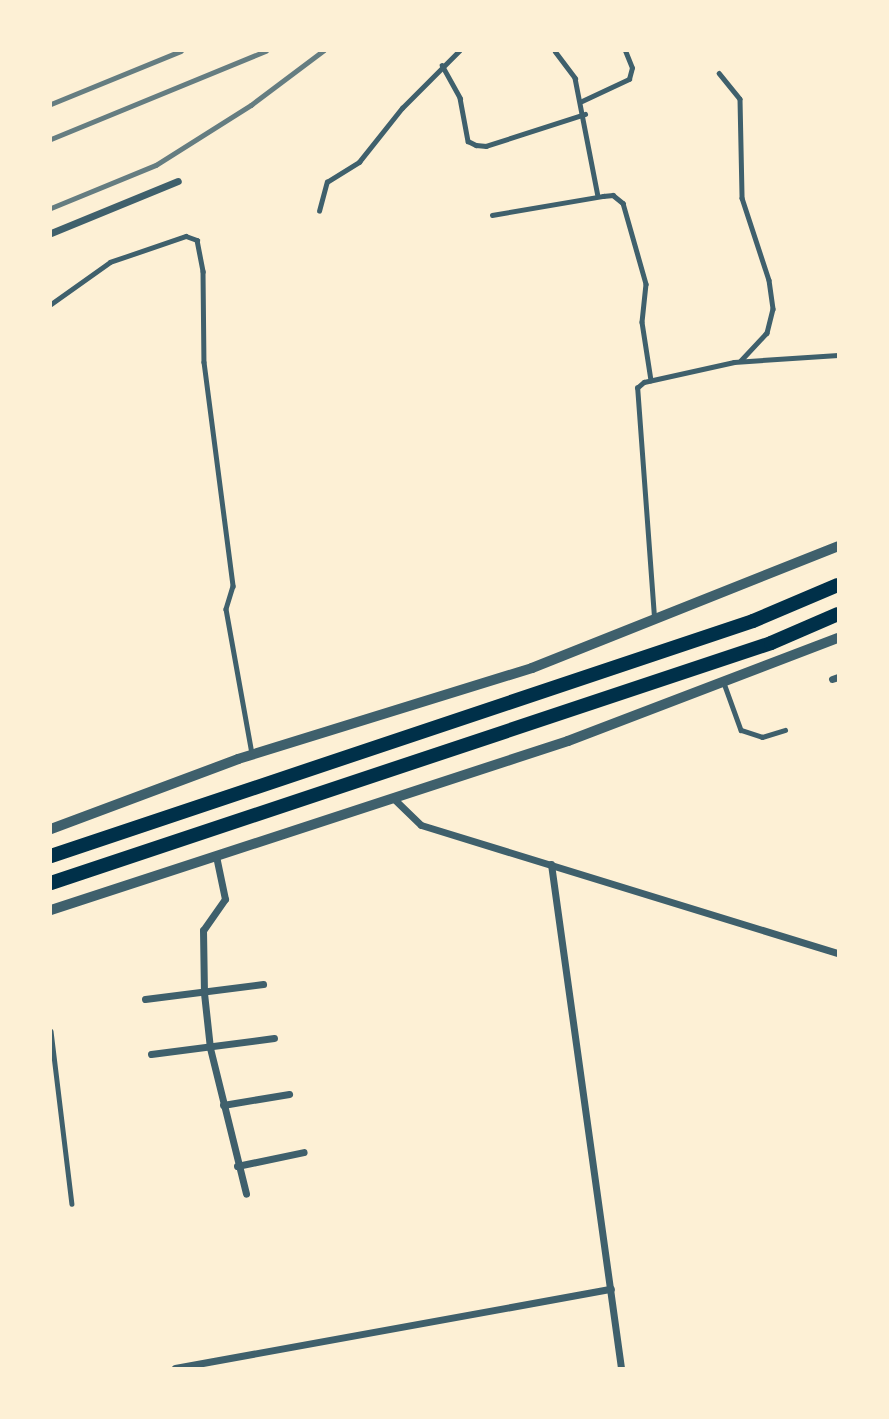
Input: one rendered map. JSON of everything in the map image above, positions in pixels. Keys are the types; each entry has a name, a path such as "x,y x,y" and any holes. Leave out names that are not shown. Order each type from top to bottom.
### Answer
{"highway":[{"path":"51,856 714,635 838,585"},
{"path":"51,883 771,643 838,614"}],"street":[{"path":"51,233 178,181"},
{"path":"51,829 252,754 532,668 838,546"},
{"path":"51,910 629,720 838,638"},
{"path":"394,799 421,825 838,953"},
{"path":"216,856 225,899 203,930 204,993 210,1048 246,1194"},
{"path":"551,864 621,1368"},
{"path":"145,999 263,984"},
{"path":"151,1054 274,1038"},
{"path":"223,1105 289,1094"},
{"path":"237,1166 304,1153"},
{"path":"175,1368 611,1289"}],"lane":[{"path":"319,211 327,183 359,162 442,65 458,51"},
{"path":"555,51 575,78 582,101 598,197"},
{"path":"582,101 629,79 632,68 625,51"},
{"path":"442,65 460,98 468,141 476,145 486,146 585,114"},
{"path":"719,73 740,99 743,198 769,280 773,309 767,333 740,361"},
{"path":"492,215 613,195 630,218 646,284 642,322 651,380"},
{"path":"51,304 110,262 186,236 197,240 204,271 204,362 233,586 226,609 252,754"},
{"path":"654,618 635,397 637,388 651,380 740,361 838,355"},
{"path":"724,682 741,730 762,737 785,730"},
{"path":"51,1031 72,1204"}],"railway":[{"path":"51,104 181,51"},
{"path":"51,139 266,51"},
{"path":"51,208 156,165 251,105 323,51"}]}
